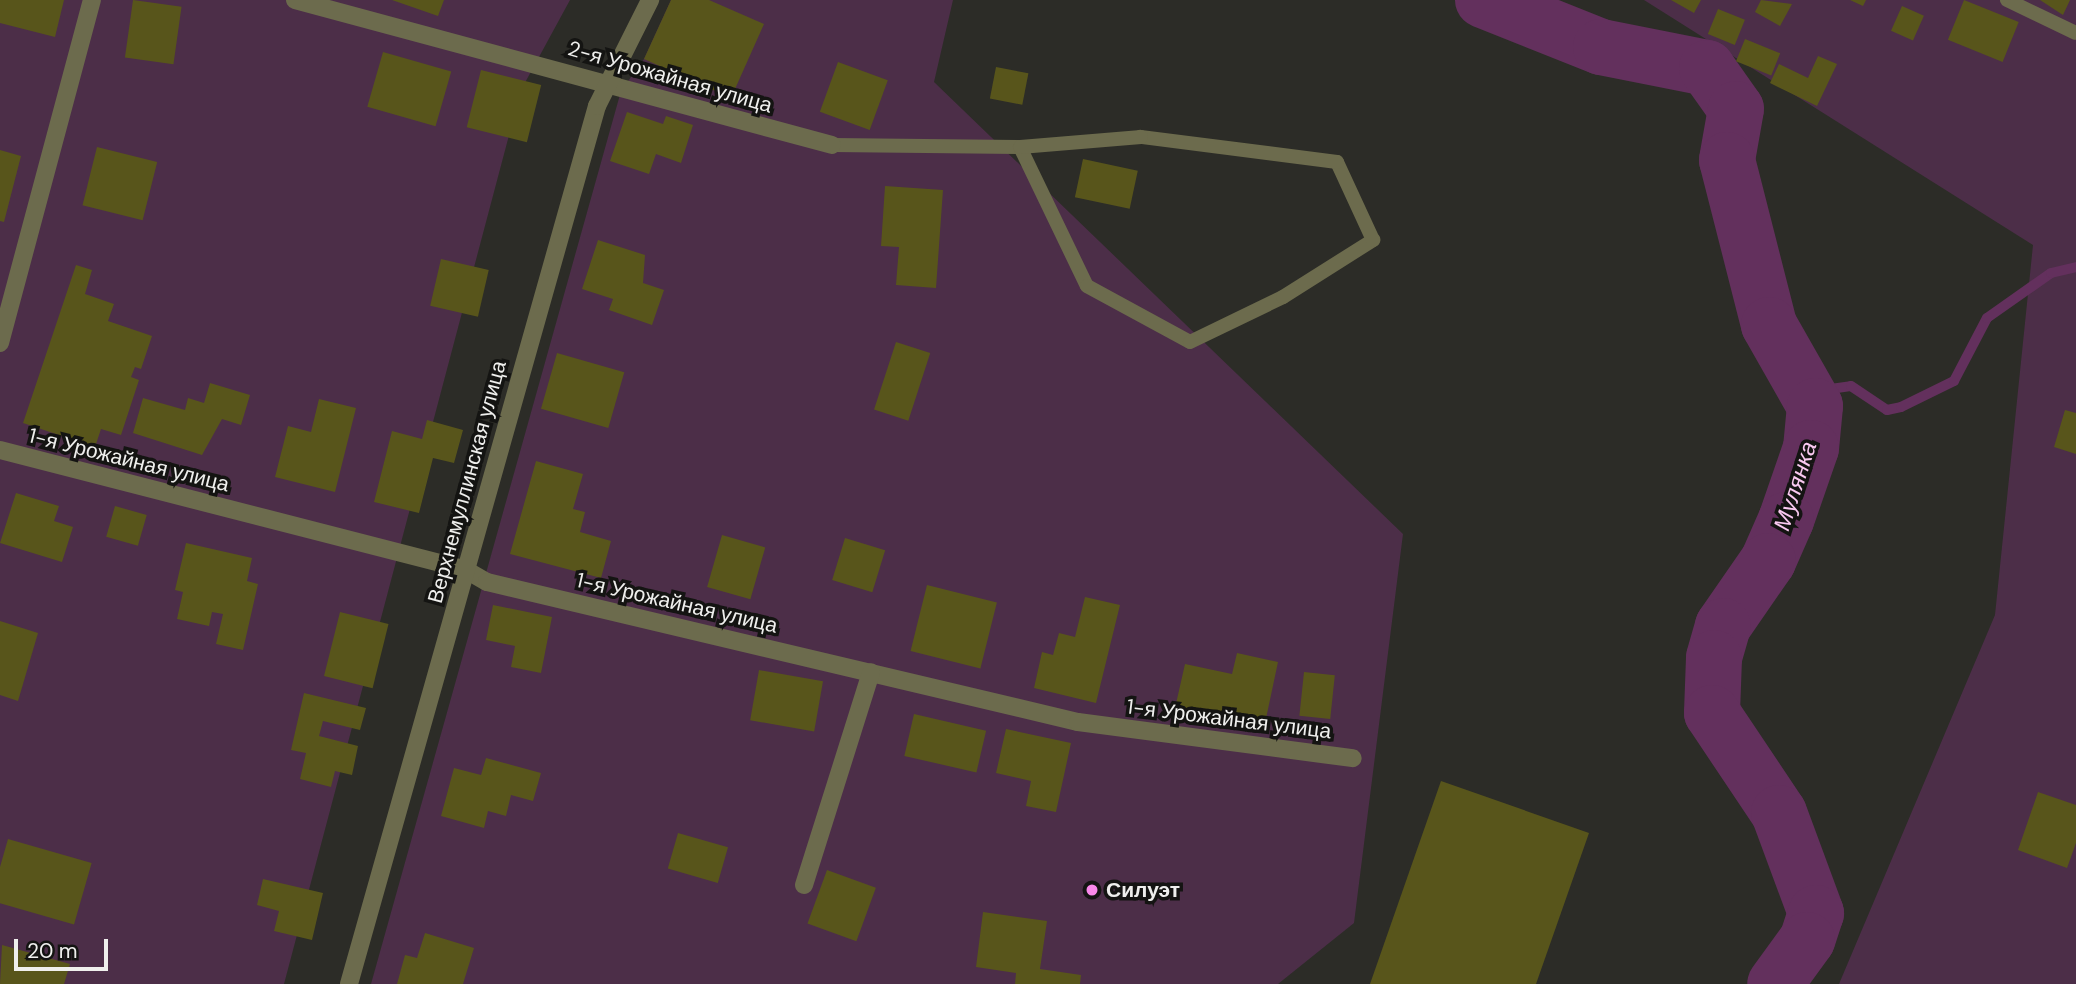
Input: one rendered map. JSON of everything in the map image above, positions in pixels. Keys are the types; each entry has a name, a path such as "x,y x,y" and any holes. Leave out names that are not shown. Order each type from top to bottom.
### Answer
{"street":[{"path":"0,343 92,0"},
{"name":"2-я Урожайная улица","path":"295,0 609,82 627,93 832,145"},
{"name":"Верхнемуллинская улица","path":"349,984 466,570 609,82 650,0"},
{"name":"1-я Урожайная улица","path":"0,450 466,570 487,582 1078,722 1353,758"},
{"path":"804,885 871,672"}],"lane":[{"path":"2007,0 2076,33"},
{"name":"2-я Урожайная улица","path":"832,145 1020,147 1141,137 1337,162 1373,240 1283,297 1190,342 1087,286 1020,147"}],"shaded area":[{"path":"0,0 570,0 521,90 284,984 0,984"},
{"path":"671,0 953,0 934,82 1403,534 1354,923 1278,984 371,984 621,91 644,59"},
{"path":"1644,0 2076,0 2076,984 1839,984 1995,615 2033,245"}],"building":[{"path":"0,0 64,0 55,37 0,23"},
{"path":"133,0 182,7 173,64 125,57"},
{"path":"392,0 444,0 438,16"},
{"path":"671,0 709,0 764,24 731,98 644,59"},
{"path":"1671,0 1701,0 1694,13"},
{"path":"1761,0 1792,4 1780,26 1755,12"},
{"path":"1850,0 1866,0 1863,6"},
{"path":"1964,0 2019,22 2003,62 1948,40"},
{"path":"2040,0 2070,0 2063,15"},
{"path":"1902,6 1924,16 1913,40 1891,31"},
{"path":"1718,9 1745,20 1735,45 1708,34"},
{"path":"1745,39 1780,53 1771,75 1736,61"},
{"path":"383,52 451,72 436,126 367,107"},
{"path":"1818,56 1837,64 1817,106 1770,83 1779,64 1808,78"},
{"path":"838,62 888,80 870,130 820,112"},
{"path":"996,67 1028,73 1022,105 990,98"},
{"path":"481,70 541,85 527,142 467,127"},
{"path":"627,112 663,124 666,116 693,125 681,163 656,154 649,174 610,161"},
{"path":"97,147 157,162 143,220 82,205"},
{"path":"0,150 21,156 4,222 0,221"},
{"path":"1083,159 1138,171 1130,209 1075,197"},
{"path":"885,186 943,190 936,288 896,285 899,247 881,246"},
{"path":"598,240 645,255 643,283 664,290 652,325 609,310 613,299 582,289"},
{"path":"441,259 489,270 478,317 430,306"},
{"path":"76,265 92,270 85,294 114,304 108,321 152,336 141,369 135,367 131,377 139,380 121,435 101,429 95,447 23,423"},
{"path":"896,342 930,353 908,421 874,410"},
{"path":"557,353 624,372 608,428 541,409"},
{"path":"210,383 250,395 241,425 222,419 202,455 133,433 143,398 185,410 188,398 204,403"},
{"path":"319,399 356,408 335,492 275,477 288,426 311,432"},
{"path":"2065,410 2076,413 2076,454 2054,447"},
{"path":"427,420 463,430 454,463 433,458 419,513 374,502 392,431 422,439"},
{"path":"536,461 583,474 573,509 585,512 580,532 611,541 601,578 510,554"},
{"path":"16,493 59,506 54,521 73,527 62,562 0,543"},
{"path":"115,506 147,515 138,546 106,537"},
{"path":"722,535 765,547 750,599 707,587"},
{"path":"845,538 885,550 872,592 832,580"},
{"path":"186,543 252,558 247,581 258,584 243,650 216,644 223,614 212,612 209,626 177,619 183,592 175,590"},
{"path":"927,585 997,602 980,668 911,651"},
{"path":"1085,597 1120,605 1096,703 1034,688 1042,652 1053,655 1059,633 1075,637"},
{"path":"493,605 552,617 541,673 511,667 515,646 486,640"},
{"path":"340,612 389,624 373,688 324,676"},
{"path":"0,621 38,633 18,701 0,695"},
{"path":"1237,653 1278,662 1264,728 1175,708 1185,664 1232,674"},
{"path":"759,670 823,681 814,732 750,720"},
{"path":"1304,672 1335,675 1330,719 1299,716"},
{"path":"304,693 366,708 360,730 323,721 319,736 358,746 352,775 335,771 331,787 300,779 306,753 291,750"},
{"path":"914,714 986,731 976,773 904,756"},
{"path":"1006,729 1071,743 1056,812 1026,806 1031,781 996,773"},
{"path":"486,758 541,773 533,801 511,795 506,816 488,811 484,828 441,816 454,768 481,775"},
{"path":"1441,781 1589,833 1536,984 1370,984"},
{"path":"2038,792 2076,805 2076,843 2067,868 2018,850"},
{"path":"678,833 728,847 718,883 668,869"},
{"path":"8,839 92,863 74,925 0,903 0,867"},
{"path":"827,870 876,888 856,941 808,924"},
{"path":"263,879 323,893 312,940 274,931 279,911 257,905"},
{"path":"983,912 1047,921 1040,969 1081,975 1080,984 1015,984 1016,973 976,967"},
{"path":"425,933 474,948 463,984 397,984 405,955 417,958"},
{"path":"2,945 70,964 64,984 0,984"}],"waterway":[{"name":"Мулянка","path":"1483,0 1601,47 1707,68 1736,109 1727,160 1769,325 1815,406 1811,448 1786,520 1768,561 1723,626 1714,658 1712,713 1779,813 1816,913 1807,940 1775,984"},
{"path":"1809,392 1851,386 1887,410 1901,407 1954,381 1987,318 2051,273 2076,267"}],"place":[{"name":"Силуэт","path":"1092,890"}]}
